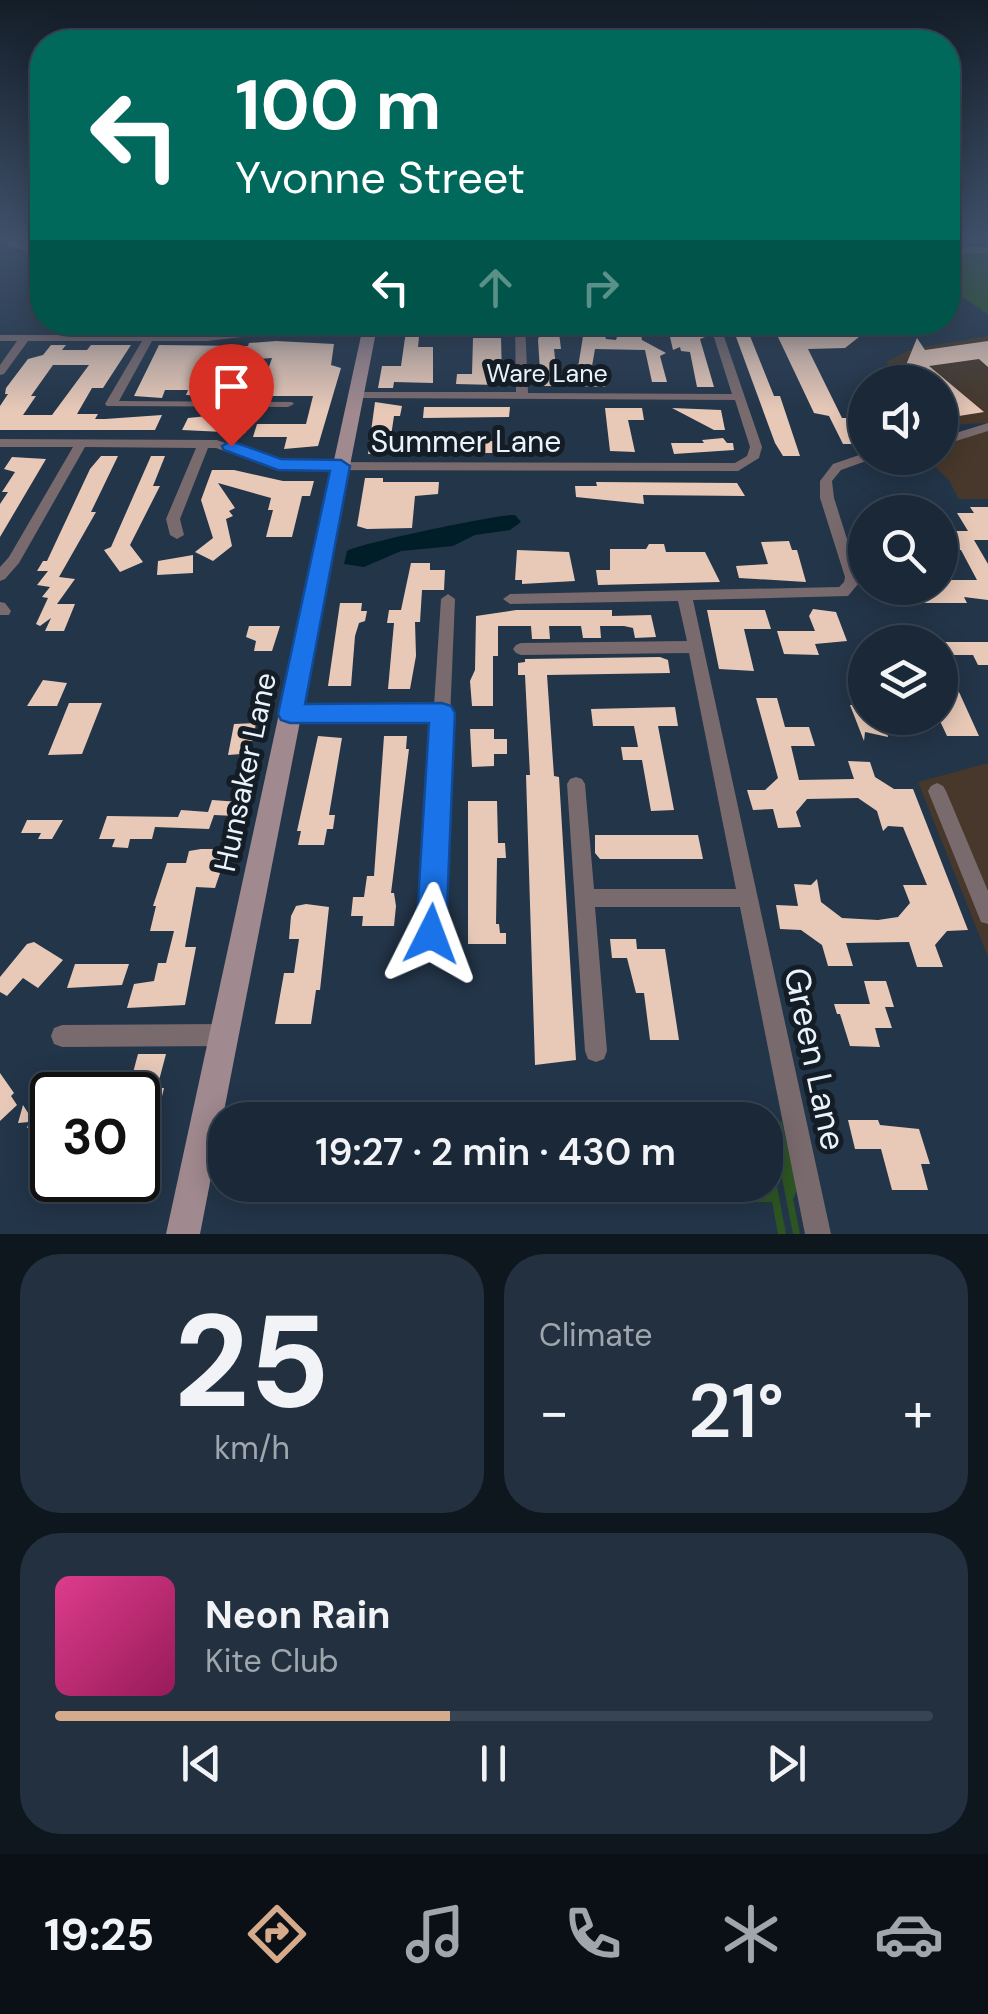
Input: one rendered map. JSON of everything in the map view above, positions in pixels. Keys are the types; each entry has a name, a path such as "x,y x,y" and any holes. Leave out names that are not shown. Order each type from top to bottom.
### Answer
{"street":[{"path":"0,338 238,335"},
{"name":"Hunsaker Lane","path":"184,1234 368,335"},
{"path":"520,335 522,396"},
{"path":"718,335 739,398"},
{"path":"0,372 25,338"},
{"path":"148,339 112,404 288,404"},
{"name":"Ware Lane","path":"355,395 739,398"},
{"name":"Summer Lane","path":"0,444 231,446 278,464 733,468 749,463 756,453 739,398"},
{"path":"958,436 988,427"},
{"path":"0,576 14,560 81,443"},
{"path":"178,535 172,522 203,444"},
{"path":"510,598 824,595 846,590 852,576 825,484 837,467 848,463"},
{"name":"Green Lane","path":"685,596 818,1234"},
{"path":"431,934 448,599"},
{"path":"521,649 696,648"},
{"path":"290,714 442,713"},
{"path":"576,784 596,1051"},
{"path":"938,791 988,915"},
{"path":"585,898 748,898"},
{"path":"62,1036 224,1035"}],"shaded area":[{"path":"988,336 988,423 958,425 958,365 886,362 912,349"},
{"path":"988,429 988,499 959,499 944,475 958,475 958,440"},
{"path":"988,763 988,957 918,782"}],"green space":[{"path":"961,296 988,296 988,314"},
{"path":"783,1127 797,1190 793,1199 800,1234 793,1234 783,1183"},
{"path":"772,1202 780,1202 786,1234 778,1234"}],"water":[{"path":"515,515 521,522 510,530 475,535 453,546 401,551 364,567 344,564 347,551 356,547"}],"building":[{"path":"405,335 419,335 418,347 433,347 433,383 394,382 393,388 378,388 382,366 401,366"},
{"path":"539,335 559,335 561,349 554,349 558,386 541,386"},
{"path":"583,335 605,335 606,339 616,340 618,335 641,335 642,340 666,353 660,356 667,382 652,382 645,350 595,349 591,372 603,372 605,387 575,386"},
{"path":"735,335 750,335 774,396 780,396 800,456 783,456"},
{"path":"670,337 705,337 700,339 714,387 697,387 690,352 681,351 680,347 673,350"},
{"path":"778,337 859,337 845,348 808,349 842,418 848,418 848,444 843,444 829,416 814,413"},
{"path":"473,338 501,338 502,376 497,385 456,384 457,374 472,374"},
{"path":"917,338 925,350 988,341 988,367 979,359 906,365"},
{"path":"276,341 334,344 331,365 341,368 318,446 284,449 287,437 253,437 257,424 306,424 313,396 259,396 272,358 213,362 203,383 261,388 255,398 186,395 188,390 165,390 162,398 134,396 159,345 248,346"},
{"path":"51,345 66,345 62,350 87,350 91,345 131,345 103,388 92,388 77,414 98,414 95,419 162,415 155,430 0,430 0,406 8,394 6,388 28,359 43,355","holes":["53,365 89,365 52,415 23,415"]},
{"path":"958,390 984,412 958,416"},
{"path":"375,402 402,406 400,416 394,416 389,449 368,454"},
{"path":"424,407 510,407 509,417 423,418"},
{"path":"605,408 642,408 644,420 628,420 635,452 610,451"},
{"path":"672,408 721,410 725,430 714,430"},
{"path":"211,410 247,411 241,421 251,422 245,433 182,430 188,418 208,416"},
{"path":"723,438 733,443 734,450 674,454 671,443 704,443 702,440"},
{"path":"424,441 503,442 504,453 423,453"},
{"path":"101,456 118,456 91,512 96,512 59,577 75,579 57,604 75,604 64,631 45,631 51,618 40,626 36,624 48,598 42,597 50,587 37,585 48,571 37,571 47,561 90,469"},
{"path":"151,456 165,456 153,486 160,486 130,545 143,562 120,572 104,550 111,547"},
{"path":"12,457 46,459 0,537 0,504 8,492 2,492 15,472 4,469"},
{"path":"212,470 234,470 283,481 314,481 310,496 302,496 292,537 266,537 273,510 268,510 271,498 218,483 235,508 229,511 233,516 226,519 232,546 213,561 195,552 213,538 201,500"},
{"path":"365,478 383,478 383,482 439,482 438,494 415,496 412,528 367,529 357,526"},
{"path":"596,482 737,483 745,496 643,495 644,504 576,497 575,486 597,486"},
{"path":"970,507 988,507 988,540 974,540 988,564 988,600 964,597 967,603 958,603 958,580 977,580 958,550 958,531 968,531 958,513 974,513"},
{"path":"789,541 792,550 797,550 806,582 739,578 736,566 768,564 761,542"},
{"path":"649,544 664,544 666,552 705,552 720,582 598,585 596,570 610,570 610,549 646,549"},
{"path":"517,550 569,552 575,581 522,584 522,580 515,580"},
{"path":"193,555 193,573 157,575 158,561"},
{"path":"411,563 430,563 430,570 445,570 444,590 422,590 420,622 415,622 416,656 410,689 388,689 394,623 387,623 389,610 401,610"},
{"path":"340,603 362,603 361,611 367,611 355,636 351,686 328,686"},
{"path":"813,609 836,612 847,641 815,644 819,655 784,654 777,631 815,631 809,616"},
{"path":"516,610 612,610 612,616 651,615 656,637 635,638 633,628 600,626 601,638 583,638 581,626 549,626 550,639 532,639 531,626 498,626 498,656 493,656 493,706 472,706 470,681 475,670 476,616"},
{"path":"707,610 765,610 771,629 744,629 754,671 719,669"},
{"path":"249,626 280,626 272,651 254,651 256,641 246,637"},
{"path":"958,642 988,642 988,665 978,665 973,655 958,655"},
{"path":"525,659 668,660 670,673 547,675 554,776 559,777 576,1060 535,1065 526,775 530,775 525,675 518,675 518,663"},
{"path":"43,680 67,683 57,706 27,706"},
{"path":"958,690 979,736 947,736 958,735"},
{"path":"756,698 777,698 785,727 809,727 815,746 791,746 799,780 854,779 848,761 870,762 875,777 894,789 913,789 968,930 947,931 935,945 943,967 917,967 909,942 846,943 853,966 828,966 822,945 801,930 780,929 776,905 798,906 794,884 811,885 817,879 821,902 842,918 878,920 898,917 910,903 903,885 927,885 903,827 888,826 883,831 877,811 858,798 807,799 796,812 801,827 778,828 773,809 753,810 747,790 765,790 778,778"},
{"path":"69,703 102,703 82,754 48,755"},
{"path":"675,707 678,726 658,726 674,810 651,811 642,760 623,760 621,747 638,747 634,726 593,726 591,709"},
{"path":"256,723 253,741 244,741 241,754 228,755 234,724"},
{"path":"470,729 494,729 494,739 507,739 507,754 494,754 494,766 472,767"},
{"path":"318,736 342,738 329,815 335,815 333,829 327,829 324,845 298,845 301,831 297,831"},
{"path":"384,736 407,736 409,749 391,893 396,906 394,926 362,926 363,916 351,916 353,897 364,897 367,876 374,876"},
{"path":"212,800 240,802 235,816 214,815 209,829 155,827 152,839 130,839 128,848 112,847 115,839 99,839 107,816 178,817 181,810 208,812"},
{"path":"468,801 497,801 498,843 505,843 506,858 497,858 496,924 500,933 506,933 506,944 468,944"},
{"path":"27,820 63,820 52,839 38,839 41,833 21,833"},
{"path":"595,835 698,835 703,859 600,859 595,853"},
{"path":"228,849 215,888 196,887 185,947 196,947 185,1005 127,1008 134,984 154,981 158,963 166,963 174,931 150,931 153,906 167,863 186,863 189,851"},
{"path":"296,906 329,907 320,990 316,990 311,1024 275,1024 284,973 294,973 299,939 289,939 291,916"},
{"path":"610,939 636,939 637,949 665,949 679,1040 650,1040 644,993 636,993 627,958 612,958"},
{"path":"34,942 63,960 38,988 23,978 7,996 0,992 0,977 27,944"},
{"path":"75,964 129,964 122,985 67,988"},
{"path":"864,981 886,981 894,1007 885,1007 892,1028 875,1028 880,1047 850,1046 834,1004 870,1004"},
{"path":"138,1054 166,1054 160,1077 160,1072 133,1072"},
{"path":"0,1073 17,1105 0,1121"},
{"path":"23,1105 30,1116 30,1128 29,1122 18,1123"},
{"path":"848,1120 878,1120 880,1125 919,1129 930,1164 921,1164 928,1190 892,1190 881,1149 855,1149"}],"route":[{"path":"231,446 278,464 341,466 290,714 442,713 431,934"}]}
